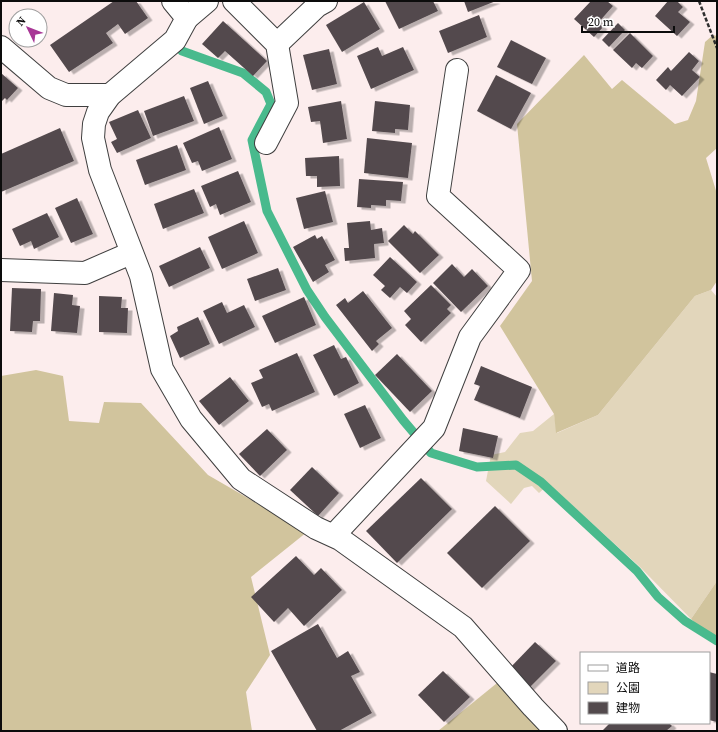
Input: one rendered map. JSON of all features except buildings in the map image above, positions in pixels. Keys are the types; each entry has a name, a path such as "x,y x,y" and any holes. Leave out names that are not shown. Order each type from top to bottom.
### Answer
{"street":[{"path":"173,1 187,18"},
{"path":"207,1 187,18 175,40 110,95 98,112 94,124 93,138 100,170 140,276 162,369 191,419 241,479 316,528 334,535 463,627 533,708 556,731"},
{"path":"234,1 277,44 288,104 266,143"},
{"path":"277,44 317,6 326,1"},
{"path":"1,47 49,88 66,95 110,95"},
{"path":"334,535 434,428 470,337 519,270 438,196 457,70"},
{"path":"1,270 85,273 131,253"}],"path":[{"path":"699,1 717,48"}],"green space":[{"path":"711,290 717,297 717,581 691,619 640,567 549,484 539,493 532,486 524,488 511,504 486,481 491,455 505,452 520,433 533,431 554,414 557,433 598,415 695,296"}],"shaded area":[{"path":"713,35 717,36 717,148 706,158 717,194 717,281 711,290 695,296 598,415 556,433 554,414 500,326 532,281 517,124 584,55 612,89 622,80 675,124 688,120 696,101 705,42"},
{"path":"36,370 63,376 69,421 99,423 104,402 141,403 208,475 307,532 251,577 270,655 246,692 252,731 1,731 1,376"},
{"path":"717,581 717,642 691,619"},
{"path":"502,679 553,731 438,731"}],"waterway":[{"path":"182,51 243,73 266,92 271,104 252,140 267,211 307,290 325,317 403,420 431,453 477,467 516,465 541,482 637,571 658,597 685,621 717,641"}]}
